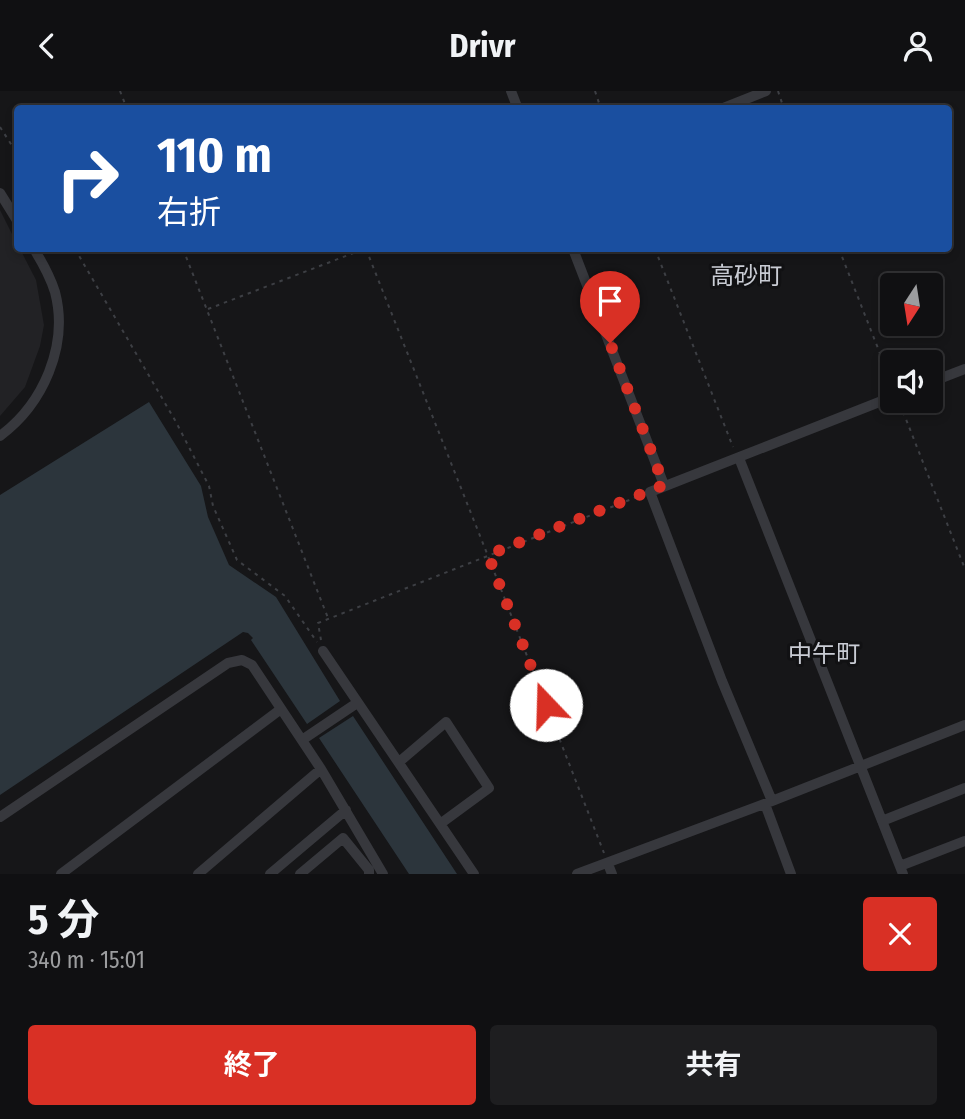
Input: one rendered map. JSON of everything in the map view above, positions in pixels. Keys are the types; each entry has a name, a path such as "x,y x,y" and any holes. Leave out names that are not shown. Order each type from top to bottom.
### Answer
{"street":[{"path":"731,105 766,91"},
{"path":"0,193 14,216"},
{"path":"0,436 26,412 41,391 57,342 55,293 46,268 36,252"},
{"path":"574,252 664,485"},
{"path":"943,377 965,369"},
{"path":"791,874 768,803 650,492 880,402"},
{"path":"738,458 902,870 965,841"},
{"path":"323,651 474,874"},
{"path":"0,817 228,663 242,660 252,664 321,769 383,874"},
{"path":"302,740 357,703"},
{"path":"61,874 281,709"},
{"path":"399,762 446,722 489,788 440,824"},
{"path":"577,874 610,869 965,725"},
{"path":"198,874 321,769"},
{"path":"882,821 965,788"},
{"path":"270,874 346,810"},
{"path":"300,874 343,838 369,870 369,874"},
{"path":"308,842 321,857"}],"path":[{"path":"0,127 14,149"},
{"path":"77,252 176,422 209,486 213,506 237,560 285,596 323,651"},
{"path":"184,252 328,618"},
{"path":"207,310 357,252"},
{"path":"366,252 610,869"},
{"path":"656,252 738,458"},
{"path":"840,252 880,353"},
{"path":"904,413 965,569"},
{"path":"323,651 318,623 328,618 650,492"}],"shaded area":[{"path":"0,210 14,238 14,252 22,252 36,280 44,325 40,346 25,387 0,416"},
{"path":"149,402 201,486 208,517 229,565 276,597 340,701 307,724 251,640 253,638 243,632 0,795 0,495"},
{"path":"353,716 457,874 409,874 319,738"}],"district":[{"name":"高砂町","path":"746,276"},
{"name":"中午町","path":"824,654"}],"route":[{"path":"546,705 488,555 664,485 610,343"}]}
